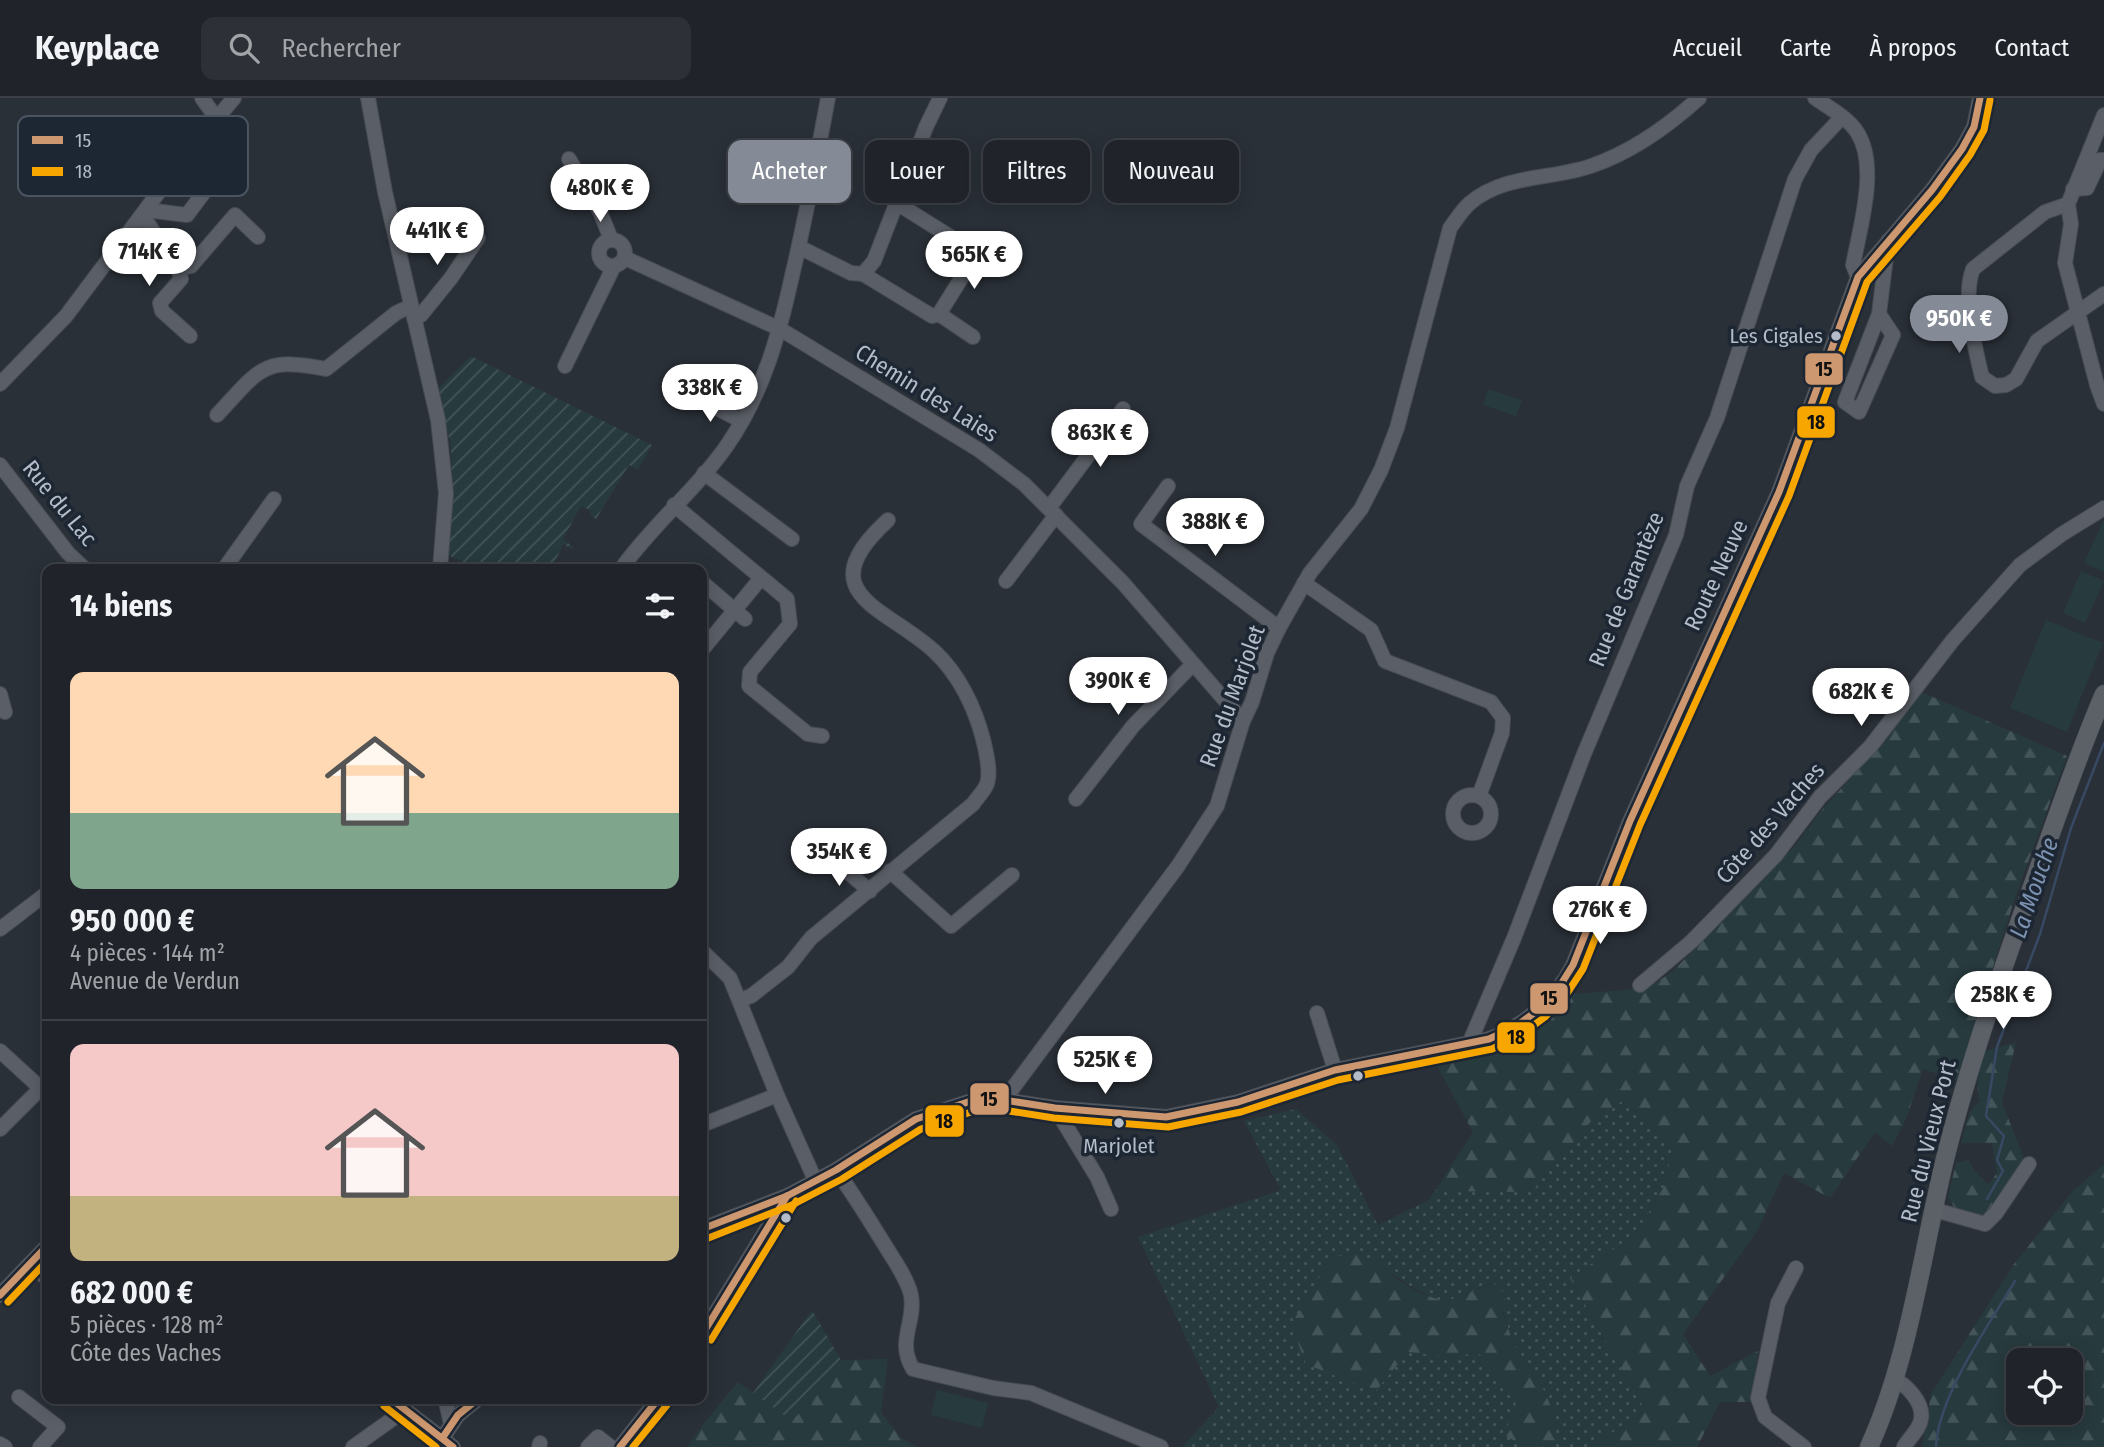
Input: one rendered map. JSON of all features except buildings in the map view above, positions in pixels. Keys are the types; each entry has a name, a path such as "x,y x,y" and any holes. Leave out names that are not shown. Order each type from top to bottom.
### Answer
{"main road":[{"name":"Rue du Vieux Port","path":"1869,1447 1894,1379 1946,1156 1989,1011 2077,758 2104,694"}],"street":[{"path":"202,98 215,116"},
{"path":"219,116 234,98"},
{"path":"368,98 384,192 438,419 445,475 440,564"},
{"path":"625,564 639,544 728,445 768,368 799,247 828,98"},
{"path":"922,140 940,98"},
{"name":"Rue du Marjolet","path":"1003,1100 1178,866 1214,812 1243,721 1279,628 1304,583 1361,509 1381,470 1397,428 1450,229 1468,205 1489,190 1515,181 1588,167 1619,155 1678,117 1699,98"},
{"path":"1815,98 1857,131 1866,154 1867,186 1853,265 1858,277"},
{"name":"Route Neuve","path":"707,1227 758,1209 816,1182 916,1119 968,1102 1003,1100 1055,1108 1166,1117 1238,1102 1335,1070 1469,1044 1501,1035 1526,1020 1554,995 1573,965 1623,838 1779,492 1858,277 1932,190 1962,149 1974,127 1980,98"},
{"path":"2104,115 2068,204 2071,224 2065,263 2096,385 2104,404"},
{"name":"Rue de Garantèze","path":"1469,1044 1514,938 1579,766 1676,534 1687,486 1717,418 1795,178 1811,150 1842,117"},
{"path":"565,366 619,262 623,245 611,239 600,212 569,159"},
{"path":"2073,189 2087,188 2100,160 2104,160"},
{"path":"0,384 66,316 157,196"},
{"path":"145,213 187,215 201,196"},
{"path":"863,274 874,261 895,203"},
{"path":"799,247 851,274 863,274 932,316 939,314 974,258 973,251 897,203"},
{"path":"2068,204 2045,212 1973,269 1969,279 1969,302 1982,377 1995,386 2006,385 2016,379 2037,341 2104,294"},
{"path":"145,213 178,269 181,279 160,303 162,311 190,336"},
{"path":"178,269 191,265 235,215 258,237"},
{"path":"217,415 255,374 279,363 326,369 396,313 413,312 421,315 451,278 478,237"},
{"path":"611,239 603,243 599,254 606,265 619,262"},
{"path":"1879,314 1893,335 1859,412 1845,402 1879,314 1888,239"},
{"name":"Chemin des Laies","path":"619,262 780,329 979,450 1024,484 1124,583 1243,721"},
{"path":"939,314 973,337"},
{"path":"693,396 742,421"},
{"path":"1006,581 1123,409"},
{"name":"Rue du Lac","path":"0,465 68,553 80,564"},
{"path":"704,473 792,539"},
{"path":"1168,486 1140,524 1279,628"},
{"path":"227,564 274,499"},
{"path":"674,505 787,599 790,624 750,672 750,686 808,734 822,736"},
{"name":"Côte des Vaches","path":"1640,985 1692,941 1776,855 1820,797 1870,747 1952,640 2020,565 2033,552 2104,508"},
{"path":"740,1000 751,996 788,967 811,938 974,804 987,784 986,754 976,713 958,682 935,652 871,607 854,582 855,560 874,533 888,520"},
{"path":"707,645 740,615 761,578"},
{"path":"1304,583 1371,630 1385,661 1491,702 1503,718 1502,733 1479,796"},
{"path":"707,586 740,615"},
{"path":"1076,799 1133,726 1193,664"},
{"path":"0,694 5,712"},
{"path":"831,858 870,891"},
{"path":"890,872 951,926 1012,875"},
{"path":"0,929 42,896"},
{"path":"707,956 730,978 777,1095 816,1182"},
{"path":"1317,1013 1335,1070"},
{"path":"0,1051 42,1089"},
{"path":"0,1129 42,1093"},
{"path":"707,1123 777,1095"},
{"path":"1055,1108 1097,1177 1111,1209"},
{"path":"1934,1210 1985,1224 1996,1213 2029,1164"},
{"path":"836,1170 902,1273 911,1294 912,1310 906,1335 905,1356 913,1368 993,1388 1031,1393 1161,1447"},
{"path":"707,1327 788,1196"},
{"path":"758,1209 768,1231"},
{"path":"0,1295 42,1251"},
{"path":"29,1265 42,1274"},
{"path":"1796,1268 1778,1303 1758,1398 1765,1416 1804,1447"},
{"path":"1894,1379 1903,1383 1921,1410 1921,1420 1903,1447"},
{"path":"19,1397 58,1427 40,1447"},
{"path":"398,1404 448,1442 451,1424 446,1404"},
{"path":"451,1424 472,1404"},
{"path":"620,1447 654,1404"},
{"path":"353,1447 405,1410"},
{"path":"588,1447 598,1437 611,1447"},
{"path":"0,1444 5,1447"}],"green space":[{"path":"471,356 652,445 638,470 629,465 596,519 590,515 592,511 581,506 563,539 573,547 572,549 563,544 554,564 467,564 446,554 452,490 451,447 437,390"},
{"path":"1488,389 1522,400 1516,416 1483,405"},
{"path":"2104,522 2104,572 2084,563"},
{"path":"2081,571 2104,581 2085,623 2063,613"},
{"path":"2046,620 2103,643 2067,732 2010,708"},
{"path":"1919,691 2067,756 2015,898 1957,1080 1923,1069 1906,1119 1892,1146 1875,1132 1830,1198 1784,1173 1756,1233 1683,1334 1710,1376 1758,1351 1751,1402 1720,1402 1697,1447 1590,1447 1646,1411 1570,1278 1635,1235 1665,1185 1673,1147 1624,1100 1593,1119 1531,1192 1435,1191 1473,1132 1435,1062 1505,1048 1531,1025 1545,1022 1543,1015 1563,995 1647,988 1672,972 1794,847"},
{"path":"2016,1042 2002,1102 2025,1162 1998,1200 1983,1215 1955,1209 1948,1197 1956,1163 1968,1160 1978,1175 1989,1184 1997,1173 1992,1143 1961,1143 1970,1111 1980,1101 1977,1087 1983,1052"},
{"path":"1624,1100 1673,1147 1665,1185 1635,1235 1570,1278 1646,1411 1590,1447 1182,1447 1219,1407 1138,1237 1281,1190 1244,1121 1296,1109 1337,1145 1378,1225 1429,1200 1435,1191 1531,1192 1593,1119","holes":["1330,1259 1374,1259 1408,1284 1445,1302 1493,1283 1514,1344 1542,1386 1515,1397 1478,1352 1454,1357 1408,1352 1314,1290"]},
{"path":"2104,1164 2104,1447 1922,1447 1931,1394 2014,1264 2072,1192"},
{"path":"1348,1254 1375,1259 1397,1279 1418,1292 1445,1302 1494,1283 1506,1295 1502,1312 1514,1344 1542,1386 1557,1421 1555,1446 1528,1447 1505,1436 1515,1397 1478,1352 1454,1357 1408,1352 1375,1392 1306,1364 1291,1325 1330,1259"},
{"path":"812,1310 841,1360 808,1405 791,1420 753,1393"},
{"path":"888,1359 881,1412 900,1437 917,1447 687,1447 738,1382 792,1420 808,1405 841,1360"},
{"path":"937,1390 988,1403 982,1428 931,1415"}],"waterway":[{"name":"La Mouche","path":"1987,1199 2003,1171 1997,1160 2004,1136 1986,1116 1997,1047 2040,934 2071,828 2104,743"},
{"name":"La Mouche","path":"1936,1447 1939,1427 1955,1384 2015,1281"}],"transit line":[{"name":"15","path":"707,1227 787,1196 836,1170 916,1119 968,1102 1004,1100 1055,1108 1166,1117 1238,1102 1335,1070 1489,1039 1515,1027 1538,1010 1558,989 1573,965 1630,821 1779,492 1858,277 1932,190 1962,149 1974,127 1980,98"},
{"name":"18","path":"707,1239 792,1205 842,1179 921,1129 971,1112 1003,1110 1054,1118 1168,1127 1241,1112 1338,1080 1492,1049 1519,1036 1545,1017 1566,995 1583,969 1640,825 1789,496 1867,282 1940,197 1970,155 1984,130 1990,100"},
{"name":"15","path":"707,1327 787,1196"},
{"name":"18","path":"711,1340 796,1201"},
{"name":"15","path":"0,1295 42,1251"},
{"name":"18","path":"8,1302 42,1266"},
{"name":"15","path":"398,1404 453,1447"},
{"name":"15","path":"443,1437 458,1415 472,1404"},
{"name":"15","path":"620,1447 654,1404"},
{"name":"18","path":"633,1447 667,1405"},
{"name":"18","path":"384,1406 436,1447"}],"place":[{"name":"Les Cigales","path":"1836,336"},
{"name":"Marjolet","path":"1119,1123"}]}
